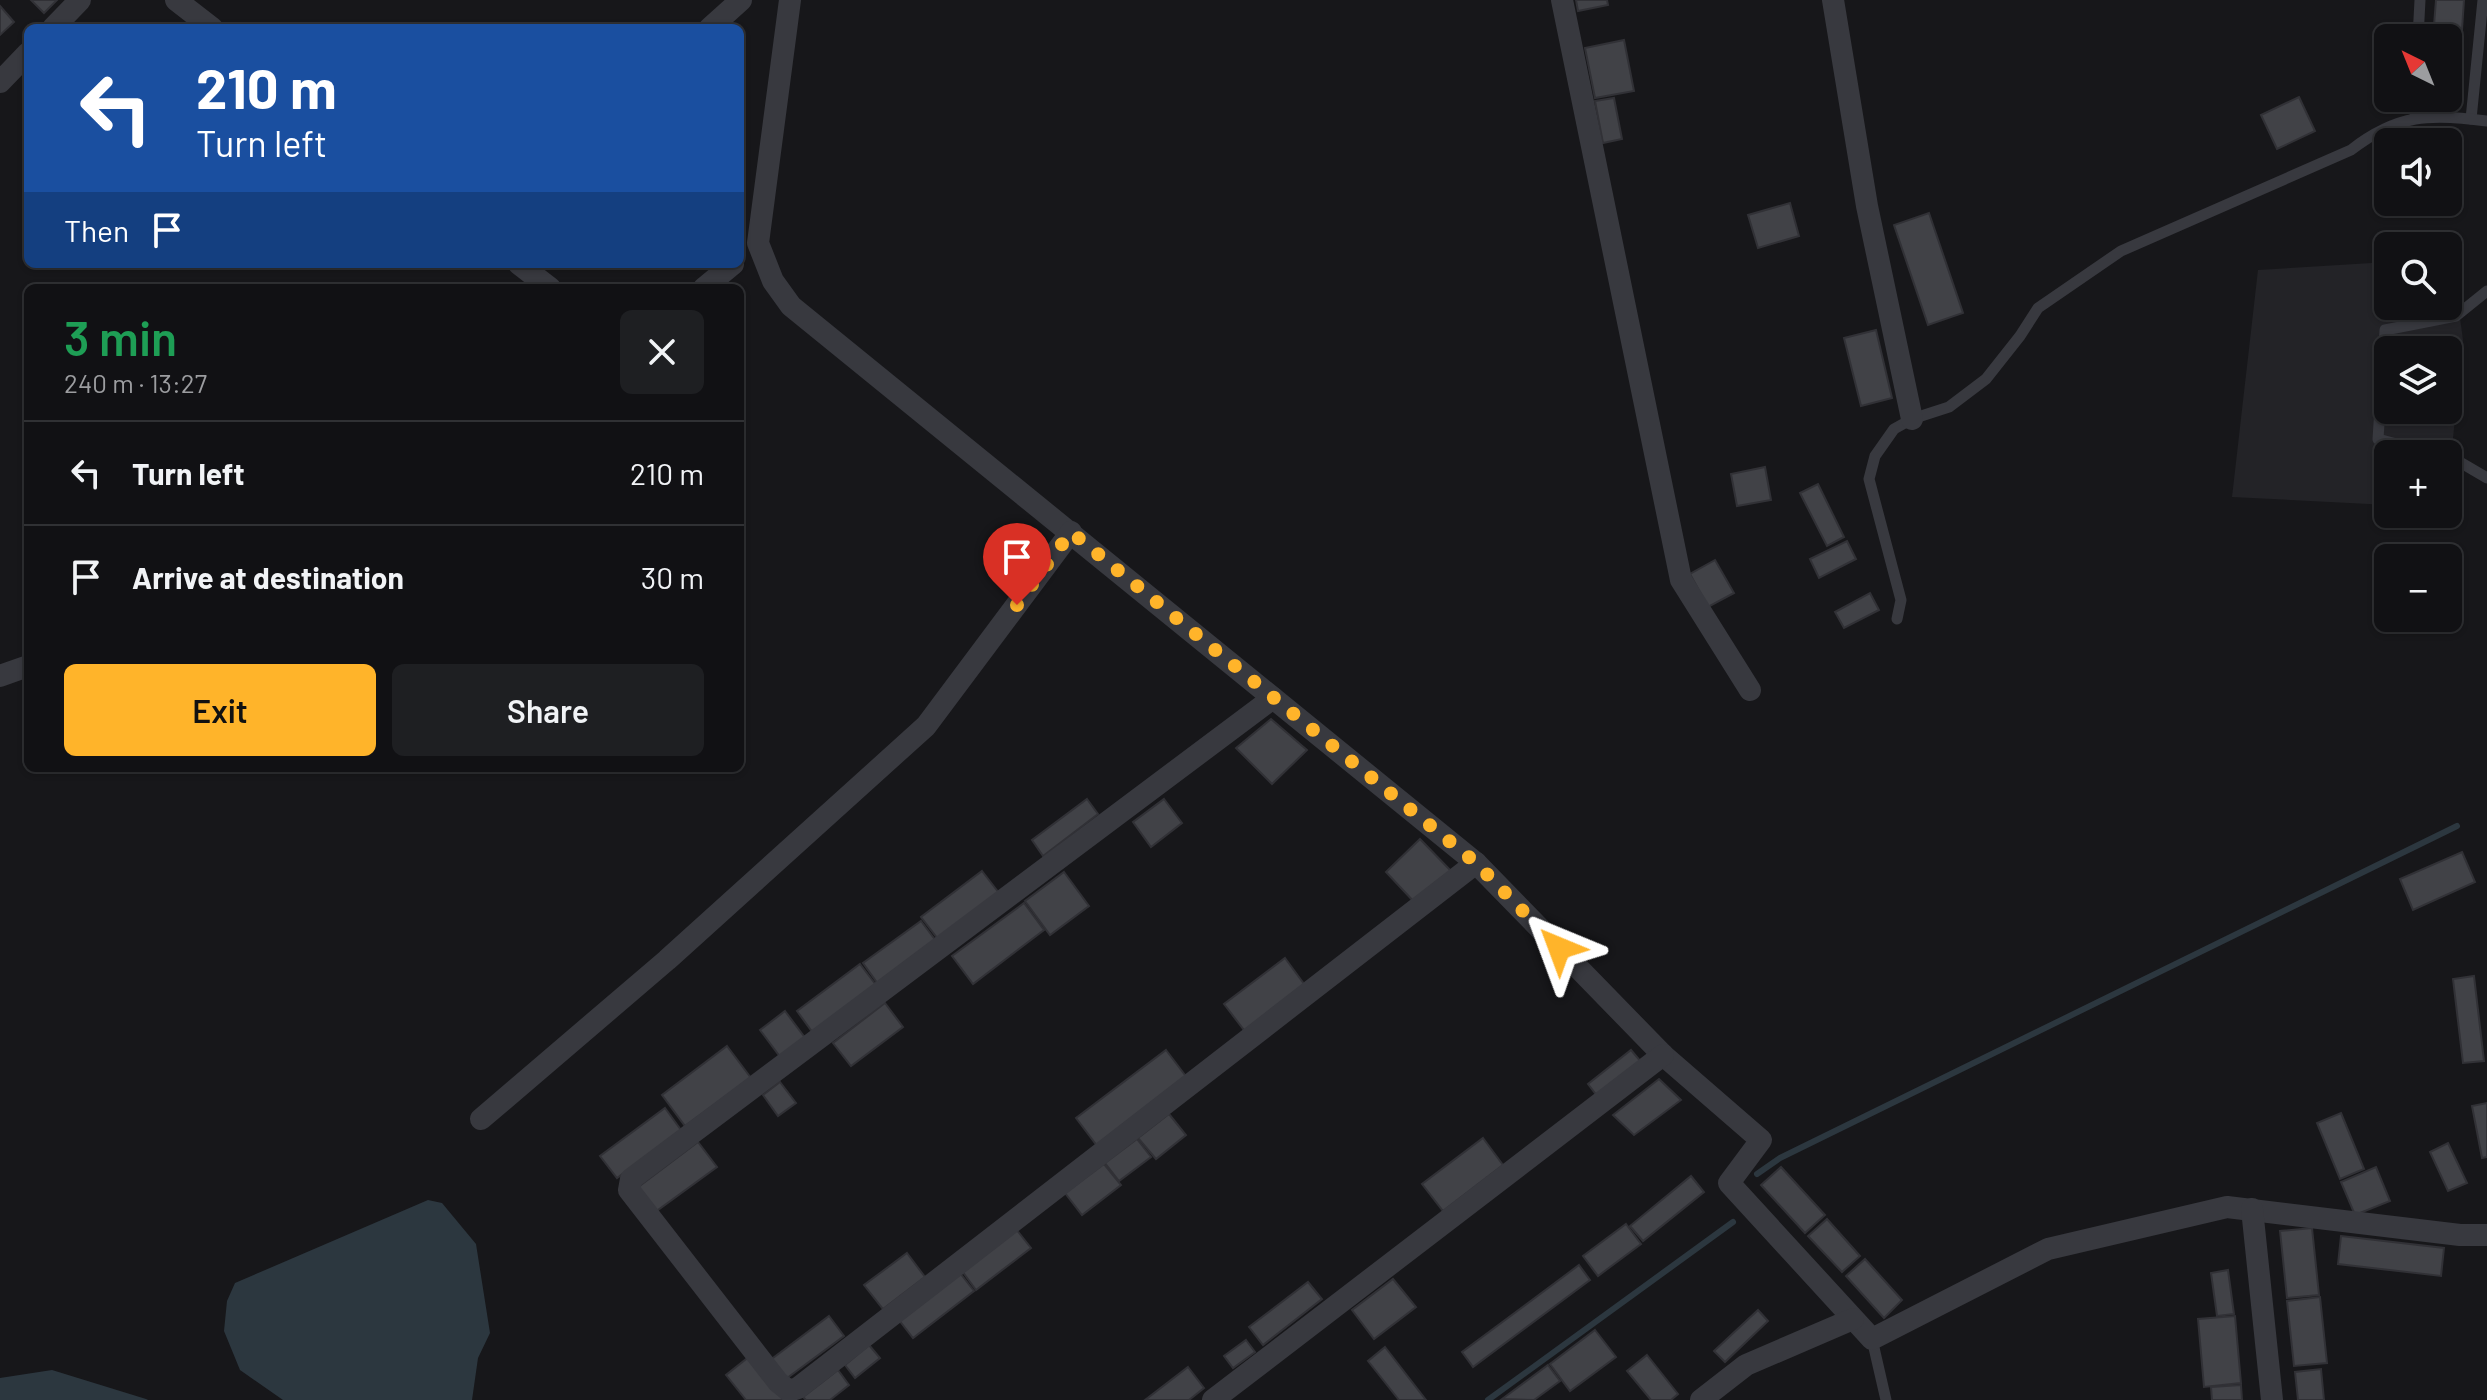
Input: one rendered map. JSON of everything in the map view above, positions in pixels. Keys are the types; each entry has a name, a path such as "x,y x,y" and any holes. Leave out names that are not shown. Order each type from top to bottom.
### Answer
{"street":[{"path":"57,24 80,0"},
{"path":"176,0 207,24"},
{"path":"714,24 741,0"},
{"path":"790,0 758,243 773,281 791,306 1476,863 1663,1055 1761,1140 1729,1183 1872,1339 2048,1249 2227,1207 2460,1235 2487,1235"},
{"path":"1562,0 1681,580 1750,690"},
{"path":"1833,0 1867,206 1912,419"},
{"path":"0,82 24,57"},
{"path":"744,255 758,243"},
{"path":"524,268 545,284"},
{"path":"709,284 728,268"},
{"path":"481,1119 667,960 926,726 1071,532"},
{"path":"0,676 24,667"},
{"path":"1273,698 631,1179 629,1190 778,1382 789,1391 798,1388 1476,863"},
{"path":"1213,1400 1663,1055"},
{"path":"2252,1209 2272,1400"},
{"path":"1701,1400 1746,1365 1853,1319"}],"lane":[{"path":"2419,24 2420,0"},
{"path":"2471,119 2483,0"},
{"path":"2415,112 2415,117"},
{"path":"1897,619 1901,600 1869,479 1875,456 1894,429 1912,419 1949,407 1986,379 2038,308 2121,251 2351,150 2374,132 2415,117 2445,115 2487,121"},
{"path":"2382,440 2378,439 2385,330 2456,316 2487,291"},
{"path":"2462,463 2487,478"},
{"path":"1872,1339 1886,1400"}],"shaded area":[{"path":"2374,263 2374,320 2460,320 2463,340 2462,350 2462,336 2374,336 2374,424 2454,424 2453,440 2374,440 2374,504 2232,497 2258,270"},
{"path":"428,1200 442,1203 476,1244 490,1333 478,1358 472,1400 283,1400 240,1370 224,1331 227,1301 235,1283"},
{"path":"52,1370 148,1400 0,1400 0,1378"}],"building":[{"path":"31,0 57,0 44,13"},
{"path":"1576,0 1607,0 1608,5 1578,11"},
{"path":"2436,0 2464,0 2462,30 2462,24 2434,24"},
{"path":"0,6 14,22 0,35"},
{"path":"1624,40 1634,91 1595,98 1585,48"},
{"path":"2299,97 2315,131 2277,149 2261,115"},
{"path":"1614,98 1622,139 1603,143 1595,101"},
{"path":"1790,203 1799,236 1758,248 1748,215"},
{"path":"1929,213 1963,313 1928,325 1894,225"},
{"path":"1876,330 1892,398 1861,406 1844,338"},
{"path":"1765,467 1771,500 1737,506 1731,474"},
{"path":"1818,484 1844,537 1827,546 1800,493"},
{"path":"1847,541 1856,559 1819,578 1810,559"},
{"path":"1715,560 1734,593 1708,607 1690,574"},
{"path":"1870,593 1879,610 1844,628 1835,612"},
{"path":"1271,719 1307,750 1272,784 1236,748"},
{"path":"1087,799 1098,814 1043,856 1032,840"},
{"path":"1164,799 1182,823 1151,847 1133,822"},
{"path":"1420,839 1452,872 1417,905 1386,872"},
{"path":"2462,852 2475,882 2413,910 2400,879"},
{"path":"982,871 999,893 938,939 921,917"},
{"path":"1064,872 1089,906 1050,935 1025,901"},
{"path":"1024,903 1044,930 973,984 952,956"},
{"path":"921,921 936,941 878,984 863,963"},
{"path":"1285,958 1307,988 1247,1034 1224,1004"},
{"path":"860,964 876,985 813,1033 797,1011"},
{"path":"2474,976 2484,1061 2463,1063 2453,979"},
{"path":"885,1003 903,1027 851,1066 833,1043"},
{"path":"785,1011 806,1039 781,1058 760,1030"},
{"path":"727,1046 751,1078 685,1126 662,1095"},
{"path":"1166,1050 1188,1079 1098,1147 1076,1118"},
{"path":"1631,1050 1642,1063 1598,1097 1588,1084"},
{"path":"1659,1079 1681,1100 1634,1135 1613,1115"},
{"path":"780,1082 796,1103 778,1116 763,1095"},
{"path":"2487,1103 2487,1157 2482,1158 2472,1106"},
{"path":"665,1108 681,1130 617,1178 600,1156"},
{"path":"2341,1113 2364,1169 2340,1179 2317,1123"},
{"path":"1169,1114 1186,1135 1156,1159 1138,1138"},
{"path":"1483,1138 1503,1165 1443,1211 1422,1184"},
{"path":"1137,1139 1151,1157 1119,1181 1105,1163"},
{"path":"698,1142 717,1167 651,1215 633,1191"},
{"path":"2448,1143 2467,1183 2448,1191 2430,1152"},
{"path":"1104,1164 1121,1185 1082,1215 1065,1193"},
{"path":"1781,1167 1825,1215 1805,1233 1761,1185"},
{"path":"2376,1167 2390,1201 2355,1215 2341,1182"},
{"path":"1691,1176 1704,1192 1643,1241 1630,1226"},
{"path":"1827,1219 1860,1256 1842,1272 1808,1236"},
{"path":"1626,1224 1641,1244 1598,1276 1583,1256"},
{"path":"2312,1228 2319,1295 2287,1298 2280,1231"},
{"path":"1016,1229 1031,1248 976,1290 962,1271"},
{"path":"2341,1236 2444,1248 2441,1276 2338,1264"},
{"path":"907,1253 925,1277 883,1309 864,1285"},
{"path":"1865,1259 1902,1300 1884,1318 1846,1276"},
{"path":"1579,1265 1590,1280 1473,1367 1462,1352"},
{"path":"2228,1270 2234,1314 2217,1316 2211,1273"},
{"path":"960,1273 974,1291 913,1338 899,1320"},
{"path":"1393,1279 1416,1307 1374,1339 1352,1310"},
{"path":"1308,1282 1322,1299 1263,1345 1249,1327"},
{"path":"2320,1297 2327,1363 2294,1366 2287,1301"},
{"path":"1758,1310 1768,1321 1725,1362 1714,1351"},
{"path":"829,1316 844,1336 783,1381 769,1361"},
{"path":"2235,1316 2241,1383 2204,1387 2198,1319"},
{"path":"1595,1330 1616,1357 1570,1391 1550,1364"},
{"path":"1246,1340 1255,1352 1233,1368 1224,1356"},
{"path":"869,1345 880,1358 855,1378 845,1365"},
{"path":"1385,1347 1426,1400 1399,1400 1368,1361"},
{"path":"1647,1355 1678,1394 1671,1400 1651,1400 1627,1371"},
{"path":"750,1356 784,1400 746,1400 726,1375"},
{"path":"1548,1365 1560,1381 1534,1400 1502,1399"},
{"path":"1188,1367 1204,1388 1189,1400 1145,1400"},
{"path":"2321,1369 2324,1400 2298,1400 2295,1372"},
{"path":"838,1370 849,1385 830,1400 806,1400 803,1397"},
{"path":"2241,1385 2242,1400 2212,1400 2211,1387"}],"waterway":[{"path":"1757,1174 1780,1158 2457,826"},
{"path":"1488,1400 1733,1222"}],"route":[{"path":"1017,605 1071,532 1476,863 1559,948"}]}
